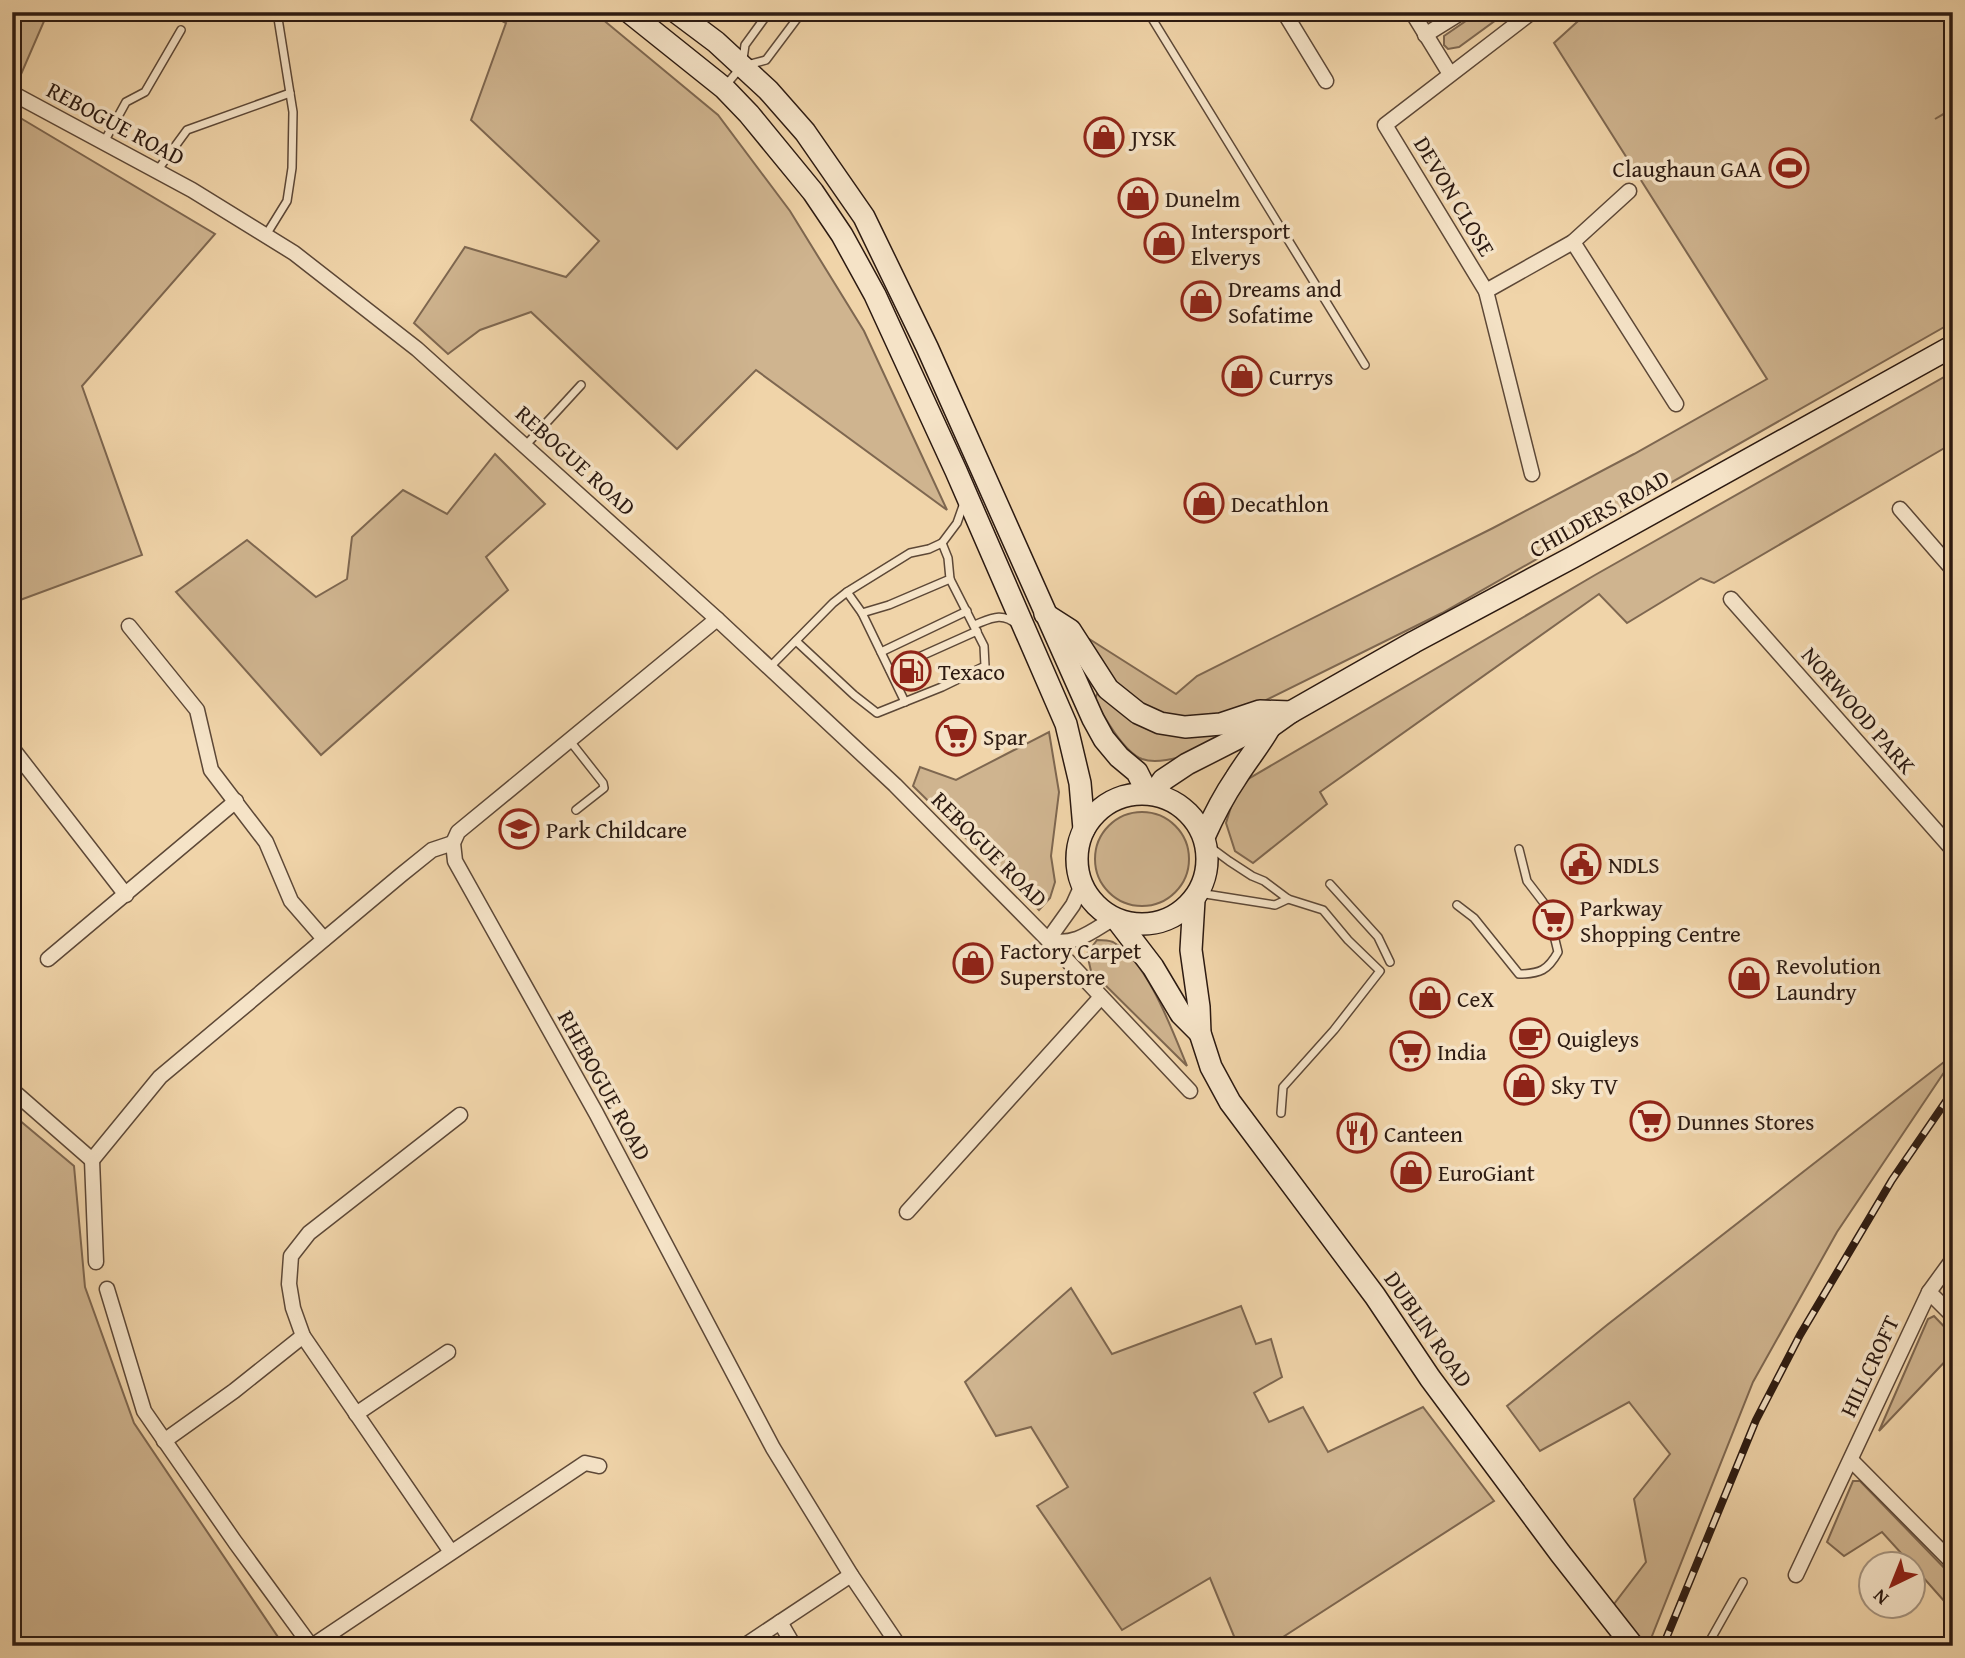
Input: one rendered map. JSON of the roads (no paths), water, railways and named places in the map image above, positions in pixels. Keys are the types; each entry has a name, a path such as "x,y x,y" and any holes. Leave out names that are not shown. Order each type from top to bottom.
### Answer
{"main road":[{"path":"629,12 724,88 749,114 813,192 842,235 876,295 1066,724 1080,783 1083,829"},
{"path":"676,12 716,42 768,90 805,132 864,217 927,347 1098,729 1119,757 1137,772 1150,793"},
{"name":"CHILDERS ROAD","path":"1150,793 1163,780 1187,764 1248,733 1270,727 1291,712 1414,642 1809,428 1953,346"},
{"path":"1045,614 1070,630 1108,689 1138,713 1160,723 1185,727 1221,724 1260,711 1291,712"},
{"name":"CHILDERS ROAD","path":"1205,840 1215,814 1270,727"},
{"path":"1150,793 1175,802 1193,817 1205,840 1208,861 1205,877 1196,896 1191,950 1200,1033 1181,1014 1153,967 1116,919 1095,904 1082,885 1077,866 1077,847 1083,829 1095,813 1110,801 1128,794 1150,793"},
{"path":"1116,919 1134,924 1167,920 1196,896"},
{"name":"DUBLIN ROAD","path":"1200,1033 1211,1067 1248,1129 1375,1296 1430,1378 1560,1553 1633,1646"}],"street":[{"path":"1284,12 1326,81"},
{"path":"1412,12 1450,74 1532,12"},
{"path":"1425,35 1462,12"},
{"name":"DEVON CLOSE","path":"1450,74 1385,125 1486,291 1532,474"},
{"name":"REBOGUE ROAD","path":"12,93 157,171 294,253 465,391 718,619 944,833 1190,1091"},
{"name":"DEVON CLOSE","path":"1486,291 1573,242 1629,191"},
{"path":"1573,242 1676,404"},
{"path":"1900,509 1953,570"},
{"name":"NORWOOD PARK","path":"1731,599 1953,850"},
{"path":"96,1262 92,1160 160,1077 432,850 453,843 458,832 718,619"},
{"path":"129,626 197,710 211,770 265,842 291,901 324,939"},
{"path":"12,748 126,895"},
{"path":"48,959 236,802"},
{"name":"RHEBOGUE ROAD","path":"453,843 455,861 596,1113 773,1448 850,1575 899,1646"},
{"name":"REBOGUE ROAD","path":"1048,940 1073,905 1082,885"},
{"name":"REBOGUE ROAD","path":"1048,940 1062,944 1083,937 1116,919"},
{"path":"907,1212 1101,997"},
{"path":"12,1090 92,1160"},
{"path":"451,1552 303,1336 293,1308 289,1284 291,1256 310,1233 460,1115"},
{"name":"HILLCROFT","path":"1796,1575 1929,1292 1953,1259"},
{"path":"107,1289 144,1410 311,1646 585,1463 599,1466"},
{"path":"1929,1292 1953,1317"},
{"path":"164,1441 234,1391 303,1336"},
{"path":"356,1414 447,1352"},
{"path":"1851,1460 1953,1563"},
{"path":"744,1646 850,1575"},
{"path":"780,1622 794,1646"}],"lane":[{"path":"265,236 287,201 292,168 293,113 277,12"},
{"path":"724,88 742,66 746,44 769,12"},
{"path":"742,66 766,60 802,12"},
{"path":"1149,12 1365,365"},
{"path":"103,142 126,102 145,92 181,30"},
{"path":"157,171 187,130 290,93"},
{"path":"525,446 581,385"},
{"path":"770,667 846,592 911,553 942,543 957,523 967,496"},
{"path":"796,641 853,695 877,713 985,666 984,646 950,579 948,558 942,543"},
{"path":"862,614 950,579"},
{"path":"846,592 862,614 905,702"},
{"path":"881,652 967,611"},
{"path":"890,670 999,616 1013,621 1030,642"},
{"path":"569,741 603,783 604,788 576,810"},
{"path":"1205,840 1229,861 1264,881 1288,899 1323,910 1348,940 1380,971 1334,1030 1283,1087 1281,1113"},
{"path":"1457,905 1474,918 1519,974 1536,973 1550,966 1558,952 1554,933 1547,907 1527,881 1519,849"},
{"path":"1330,884 1378,937 1390,962"},
{"path":"1196,896 1275,905 1288,899"},
{"path":"1707,1646 1742,1582"}],"railway":[{"path":"1663,1646 1756,1420 1800,1335 1892,1180 1953,1091"}],"place":[{"name":"JYSK","path":"1104,137"},
{"name":"Claughaun GAA","path":"1789,168"},
{"name":"Dunelm","path":"1138,198"},
{"name":"Intersport Elverys","path":"1164,243"},
{"name":"Dreams and Sofatime","path":"1201,301"},
{"name":"Currys","path":"1242,376"},
{"name":"Decathlon","path":"1204,503"},
{"name":"Texaco","path":"911,671"},
{"name":"Spar","path":"956,736"},
{"name":"Park Childcare","path":"519,829"},
{"name":"NDLS","path":"1581,864"},
{"name":"Parkway Shopping Centre","path":"1553,920"},
{"name":"Factory Carpet Superstore","path":"973,963"},
{"name":"Revolution Laundry","path":"1749,978"},
{"name":"CeX","path":"1430,998"},
{"name":"Quigleys","path":"1530,1038"},
{"name":"India","path":"1410,1051"},
{"name":"Sky TV","path":"1524,1085"},
{"name":"Dunnes Stores","path":"1650,1121"},
{"name":"Canteen","path":"1357,1133"},
{"name":"EuroGiant","path":"1411,1172"}]}
